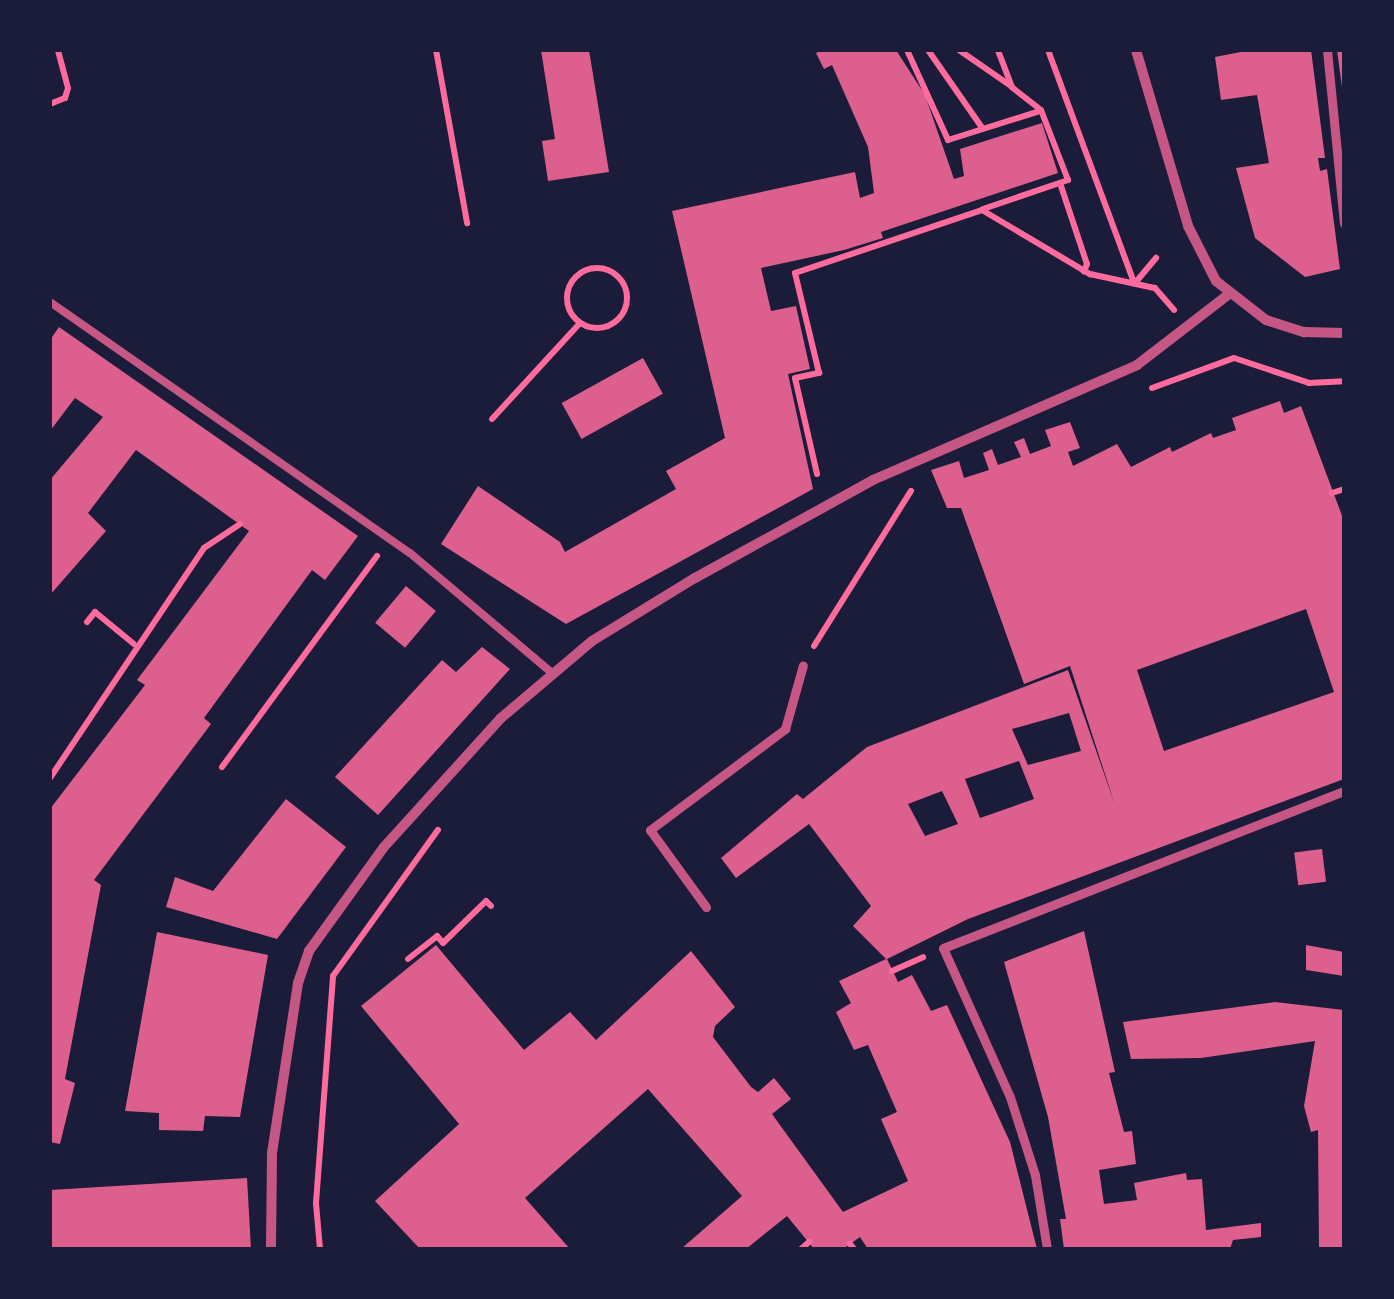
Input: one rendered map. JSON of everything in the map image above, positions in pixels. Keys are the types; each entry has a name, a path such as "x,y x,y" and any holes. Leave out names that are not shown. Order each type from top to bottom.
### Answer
{"street":[{"path":"1136,50 1188,226 1228,295 1246,310 1304,332 1344,333"},
{"path":"1327,50 1344,223"},
{"path":"272,1249 272,1153 298,982 309,951 453,766 551,672 695,578 873,480 1137,365 1228,295"},
{"path":"706,907 650,830 785,729 802,665"},
{"path":"1046,1249 1035,1174 1010,1097 942,948 1344,791"}],"lane":[{"path":"50,302 410,553 551,672"}],"path":[{"path":"50,104 64,98 68,88 58,50"},
{"path":"436,50 467,223"},
{"path":"907,50 948,140 1042,110"},
{"path":"928,50 983,129"},
{"path":"816,474 795,378 819,373 795,273 1068,180 1042,110 958,50"},
{"path":"998,50 1012,87"},
{"path":"1048,50 1134,284"},
{"path":"1060,183 1088,264 1084,271"},
{"path":"982,210 1084,271 1155,288"},
{"path":"1134,284 1156,258"},
{"path":"604,265 620,285 624,310 604,331 580,323 569,296 576,273 604,265"},
{"path":"492,418 580,323"},
{"path":"1148,389 1234,358 1309,382 1344,382"},
{"path":"802,665 913,482 896,487"},
{"path":"1332,493 1344,489"},
{"path":"50,778 96,717 95,704 134,644 204,548 240,524"},
{"path":"222,768 363,576"},
{"path":"87,622 95,612 134,644"},
{"path":"320,1249 316,1203 333,976 447,818"},
{"path":"408,959 438,936 444,942 486,901 491,906"},
{"path":"801,1249 809,1242"}],"building":[{"path":"541,50 589,50 609,172 548,181 542,141 555,139"},
{"path":"896,50 925,95 954,179 964,176 960,149 1042,123 1058,173 881,232 883,238 761,268 771,311 796,306 810,369 788,374 813,489 566,624 441,544 478,486 560,542 565,552 676,489 666,471 725,438 672,211 855,172 860,198 874,193 868,147 832,65 824,69 816,53"},
{"path":"1251,50 1311,50 1325,158 1318,158 1320,171 1327,169 1340,269 1305,277 1255,238 1236,168 1269,163 1257,95 1221,100 1215,57"},
{"path":"1337,50 1344,50 1344,87 1342,87"},
{"path":"59,327 358,536 325,580 312,570 204,718 211,724 94,880 101,885 65,1079 75,1083 60,1144 50,1142 50,809 145,685 137,680 249,531 136,450 88,513 106,531 50,595 50,480 103,417 75,398 50,431 50,340"},
{"path":"643,358 663,394 582,439 562,403"},
{"path":"1280,401 1284,413 1301,406 1344,521 1344,779 968,919 887,959 898,982 912,975 931,1011 947,1005 1010,1142 1037,1249 868,1249 860,1237 843,1249 814,1249 787,1216 746,1249 681,1249 742,1196 648,1089 525,1198 570,1249 420,1249 375,1201 459,1124 361,1006 436,945 524,1050 570,1012 596,1040 691,951 735,1007 715,1026 713,1037 751,1087 758,1092 774,1078 791,1099 772,1114 843,1212 908,1181 881,1119 897,1112 868,1045 854,1050 836,1012 851,1003 839,981 886,959 853,926 871,906 809,824 736,878 721,858 797,794 803,799 867,747 1068,670 1115,805 1070,666 1024,684 961,508 947,508 931,470 959,461 964,478 989,470 983,453 992,449 998,465 1021,457 1014,442 1024,438 1030,454 1051,446 1045,430 1070,422 1080,448 1068,452 1073,466 1117,444 1131,467 1170,447 1172,452 1211,433 1213,438 1236,430 1232,418","holes":["1306,609 1334,692 1164,751 1137,670","1069,713 1081,751 1028,765 1012,729","1019,761 1034,799 980,818 965,779","942,791 958,824 925,836 908,804"]},
{"path":"406,586 436,611 405,648 375,623"},
{"path":"482,647 510,669 378,815 335,777 442,660 456,672"},
{"path":"286,799 346,847 277,939 166,907 175,877 213,891"},
{"path":"1322,849 1326,882 1298,885 1294,852"},
{"path":"1084,931 1115,1072 1109,1073 1124,1132 1132,1131 1136,1164 1099,1170 1104,1204 1137,1200 1134,1183 1186,1173 1187,1180 1202,1179 1206,1230 1261,1223 1261,1237 1233,1240 1230,1249 1064,1249 1060,1219 1066,1219 1048,1117 1004,962"},
{"path":"157,932 268,955 240,1117 205,1116 203,1131 159,1130 159,1113 125,1111"},
{"path":"1306,945 1344,952 1344,976 1306,970"},
{"path":"1275,1002 1344,1010 1344,1249 1319,1249 1318,1130 1311,1132 1304,1106 1315,1041 1201,1058 1131,1059 1123,1022"},
{"path":"247,1178 251,1249 50,1249 50,1190"}]}
